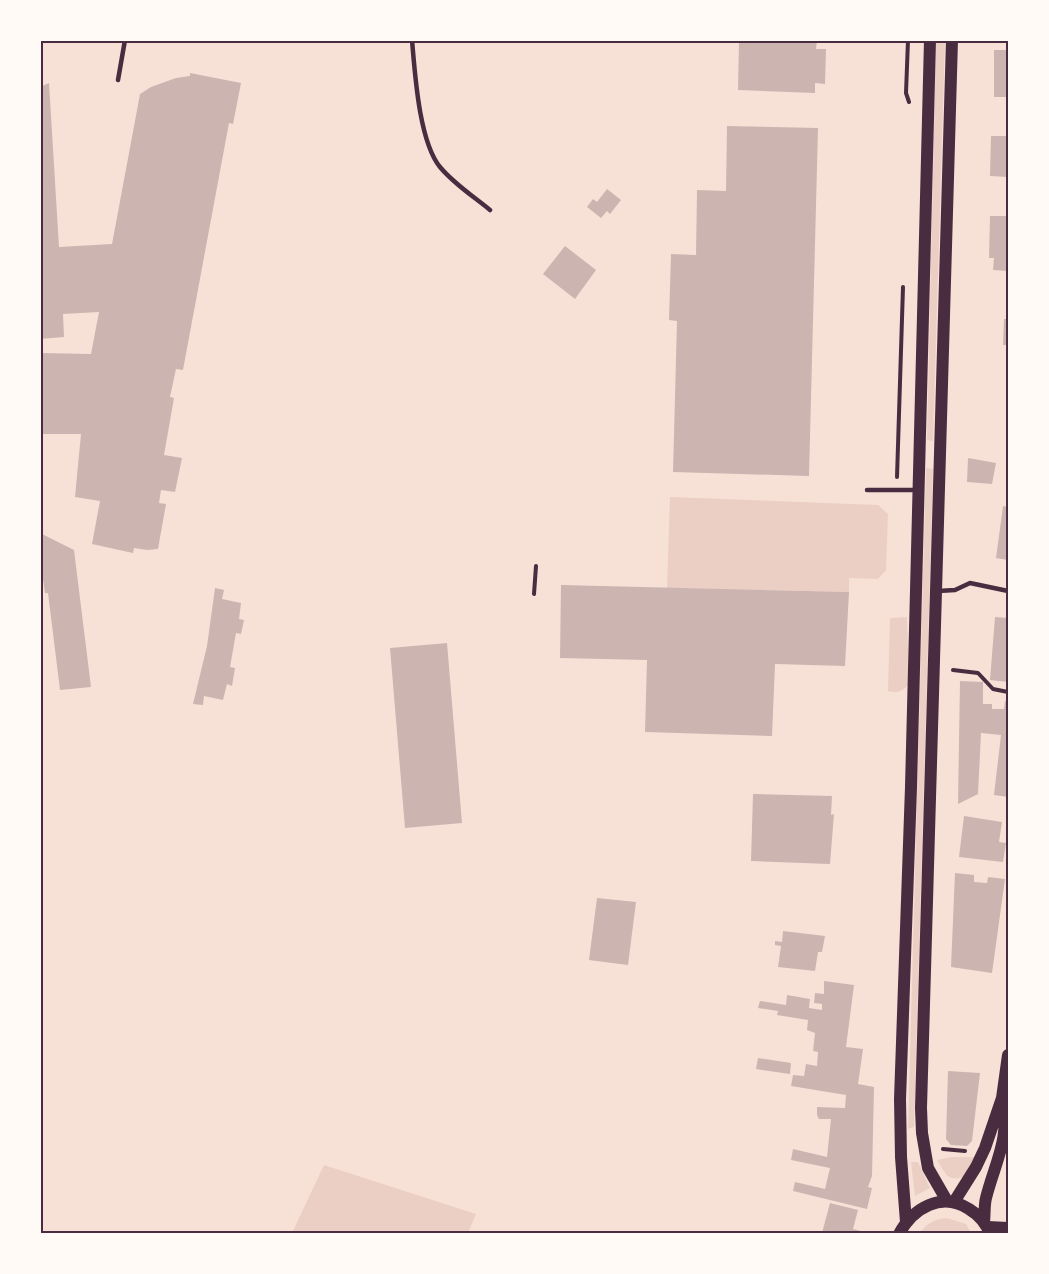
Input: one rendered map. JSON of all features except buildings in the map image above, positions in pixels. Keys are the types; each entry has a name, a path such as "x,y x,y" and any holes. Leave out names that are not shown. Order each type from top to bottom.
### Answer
{"main road":[{"path":"906,1222 901,1157 900,1099 911,787 930,40"},
{"path":"950,1201 928,1168 921,1116 952,40"},
{"path":"950,1201 976,1167 1002,1098 1008,1055"},
{"path":"987,1227 986,1199 1005,1135 1006,1116 1002,1098"},
{"path":"899,1233 906,1222 919,1210 929,1204 950,1201 962,1204 975,1212 987,1227"}],"street":[{"path":"987,1227 1008,1227"}],"lane":[{"path":"118,80 125,40"},
{"path":"412,40 420,110 438,165 490,210"},
{"path":"867,490 919,490"},
{"path":"936,591 955,590 970,583 1008,591"}],"path":[{"path":"908,40 906,93 910,105"},
{"path":"897,490 904,276"},
{"path":"534,594 536,566"},
{"path":"953,670 978,673 993,689 1008,692"}],"shaded area":[{"path":"945,40 933,441 927,440 936,41"},
{"path":"926,468 933,469 914,1127 908,1129"},
{"path":"670,497 878,505 888,514 886,570 878,579 849,578 849,592 667,588"},
{"path":"907,617 909,685 899,691 891,692 888,691 890,618"},
{"path":"974,1157 966,1176 951,1178 937,1160"},
{"path":"911,1162 918,1162 930,1188 915,1196"},
{"path":"324,1165 476,1214 468,1233 292,1233"},
{"path":"947,1218 966,1224 971,1233 920,1233 932,1222"}]}
